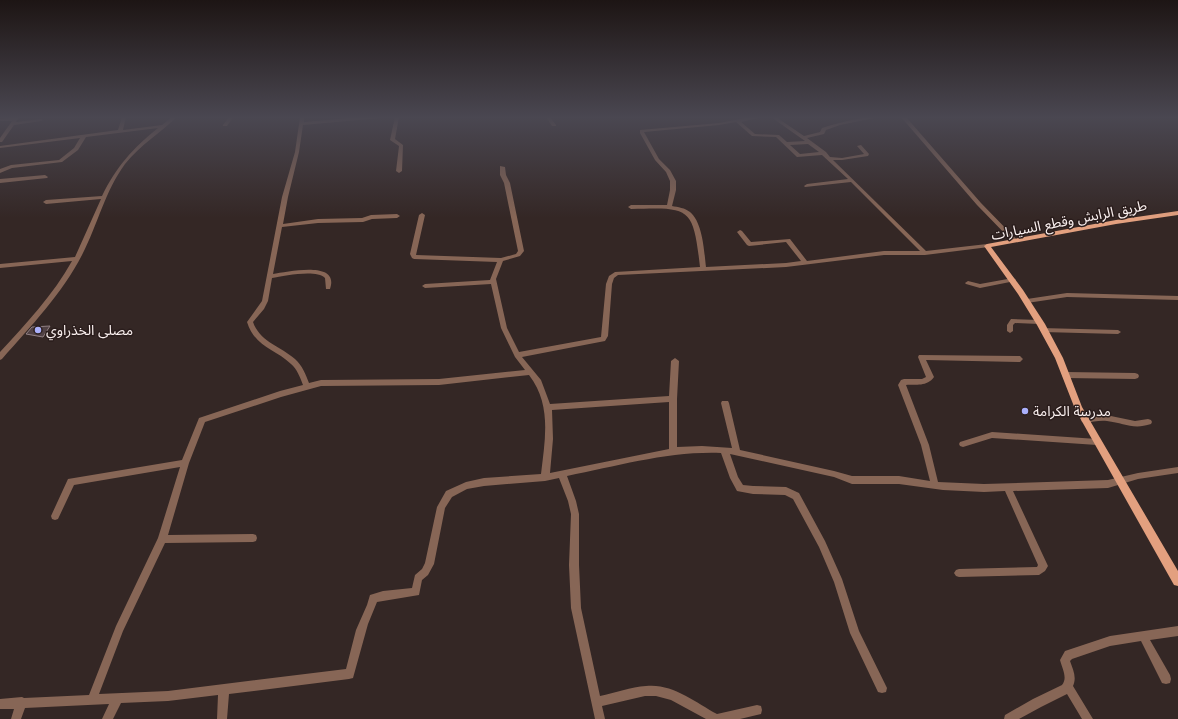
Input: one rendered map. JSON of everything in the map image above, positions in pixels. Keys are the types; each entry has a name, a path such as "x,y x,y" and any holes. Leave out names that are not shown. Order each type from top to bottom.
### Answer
{"main road":[{"name":"طريق الرابش وقطع السيارات","path":"1178,213 1116,222 987,246 1013,280 1039,322 1066,375 1073,398 1178,581"}],"street":[{"path":"0,171 9,167 60,161 74,151"},
{"path":"0,357 56,290 76,259 105,197 123,164 136,151"},
{"path":"297,151 279,226 264,305 252,317 250,322 251,327 263,342 292,360 303,376 307,387"},
{"path":"399,171 401,151"},
{"path":"652,151 657,160 668,171 673,181 673,190 669,207"},
{"path":"793,151 799,156 824,153"},
{"path":"821,151 925,253"},
{"path":"830,158 842,160 866,155 863,151"},
{"path":"932,151 979,204 1015,241"},
{"path":"422,215 413,254 414,257 501,260 518,256 521,251 508,183 502,168"},
{"path":"0,181 45,177"},
{"path":"807,186 852,180"},
{"path":"46,202 105,197"},
{"path":"631,208 669,207 686,212 693,218 703,269"},
{"path":"279,226 318,221 363,220 372,217 397,216"},
{"path":"740,232 749,244 788,240 805,262"},
{"path":"517,355 603,339 605,336 609,284 611,277 615,274 786,265 884,253 925,253 987,246"},
{"path":"0,266 76,259"},
{"path":"501,260 494,276 494,282 504,328 517,355 531,372 542,389 548,407 549,439 545,477"},
{"path":"269,277 322,273 329,279 328,288"},
{"path":"968,284 980,286 1013,280"},
{"path":"425,286 494,282"},
{"path":"1027,301 1067,295 1178,298"},
{"path":"1010,331 1010,325 1013,321 1039,322"},
{"path":"1043,330 1118,332"},
{"path":"935,485 925,445 902,385 904,382 923,382 928,380 930,377 921,357 1020,359"},
{"path":"673,451 675,361"},
{"path":"92,700 118,629 162,539 185,463 198,425 202,420 307,387 333,382 439,382 531,372"},
{"path":"1066,375 1135,376"},
{"path":"548,407 673,399"},
{"path":"725,403 737,452"},
{"path":"1085,420 1106,418 1135,424 1148,422"},
{"path":"963,444 992,435 1097,442"},
{"path":"0,704 168,696 349,674 366,614 373,606 373,598 416,592 418,578 425,572 433,552 441,507 449,494 466,486 484,482 545,477 607,463 673,451 702,449 737,452 834,474 852,480 899,480 935,485 1008,488 1108,484 1138,476 1178,470"},
{"path":"724,450 734,478 740,488 786,491 796,496 822,544 839,582 856,633 882,688"},
{"path":"55,516 71,482 185,463"},
{"path":"562,474 575,514 574,565 576,608 600,719"},
{"path":"959,573 1039,570 1042,568 1043,566 1008,488"},
{"path":"162,539 253,538"},
{"path":"1009,719 1037,703 1066,690 1070,678 1066,660 1069,654 1110,641 1178,631"},
{"path":"1143,636 1166,679"},
{"path":"1068,687 1088,719"},
{"path":"222,719 224,690"},
{"path":"597,702 645,691 656,691 673,695 716,719 757,710"},
{"path":"108,719 118,698"},
{"path":"16,719 22,702"}],"building":[{"name":"مصلى الخذراوي","path":"50,326 43,337 26,334 32,327"}],"place":[{"name":"مصلى الخذراوي","path":"38,330"},
{"name":"مدرسة الكرامة","path":"1025,411"}]}
